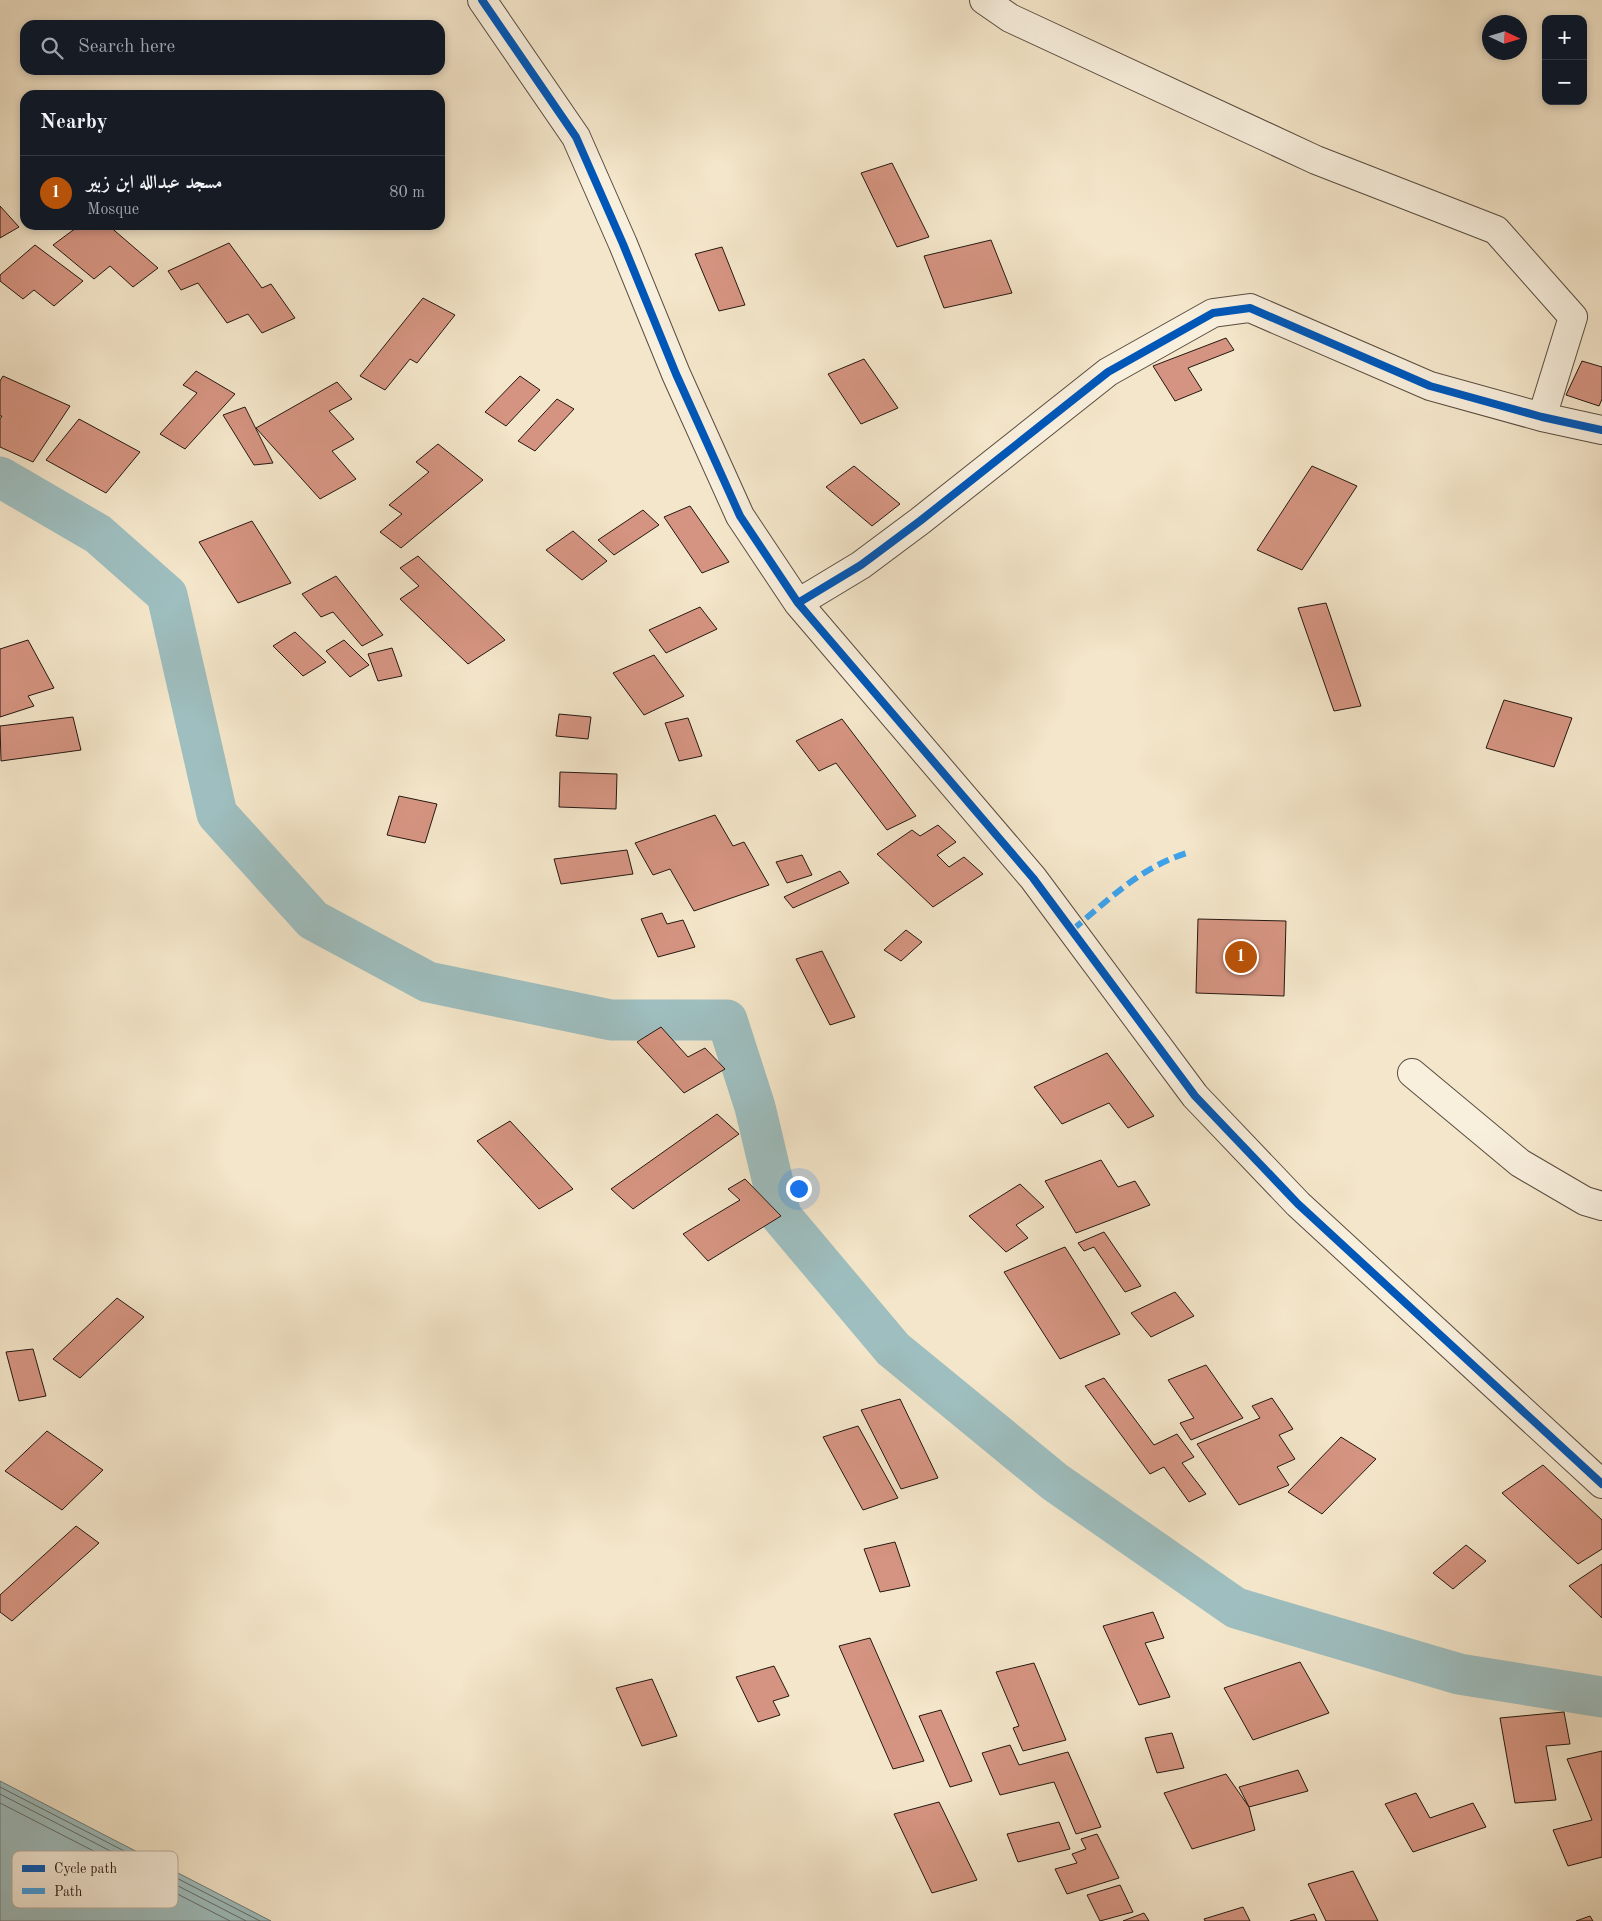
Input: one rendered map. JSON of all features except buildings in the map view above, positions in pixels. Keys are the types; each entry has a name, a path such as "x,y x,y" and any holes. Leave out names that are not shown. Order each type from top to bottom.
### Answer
{"street":[{"path":"482,0 576,137 623,244 676,374 740,516 798,603 1033,878 1195,1096 1298,1204 1602,1484"},
{"path":"984,0 1010,18 1316,160 1496,230 1574,316 1542,417"},
{"path":"798,603 861,565 920,521 1108,372 1213,313 1250,308 1430,386 1542,417 1602,430"},
{"path":"1412,1073 1520,1163 1585,1202 1602,1206"}],"water":[{"path":"0,1781 136,1851 12,1851 12,1908 178,1908 178,1873 271,1921 0,1921"}],"waterway":[{"path":"0,477 98,534 167,595 217,814 313,920 428,982 611,1020 727,1020 755,1107 781,1216 893,1349 1055,1482 1236,1608 1459,1674 1602,1697"}],"marked path":[{"path":"1072,930 1112,896 1140,876 1170,859 1187,853"}],"cycle path":[{"path":"482,0 576,137 623,244 676,374 740,516 798,603 1033,878 1195,1096 1298,1204 1602,1484"},
{"path":"798,603 861,565 920,521 1108,372 1213,313 1250,308 1430,386 1542,417 1602,430"}],"place":[{"name":"مسجد عبدالله ابن زبیر","path":"1241,957"}]}
